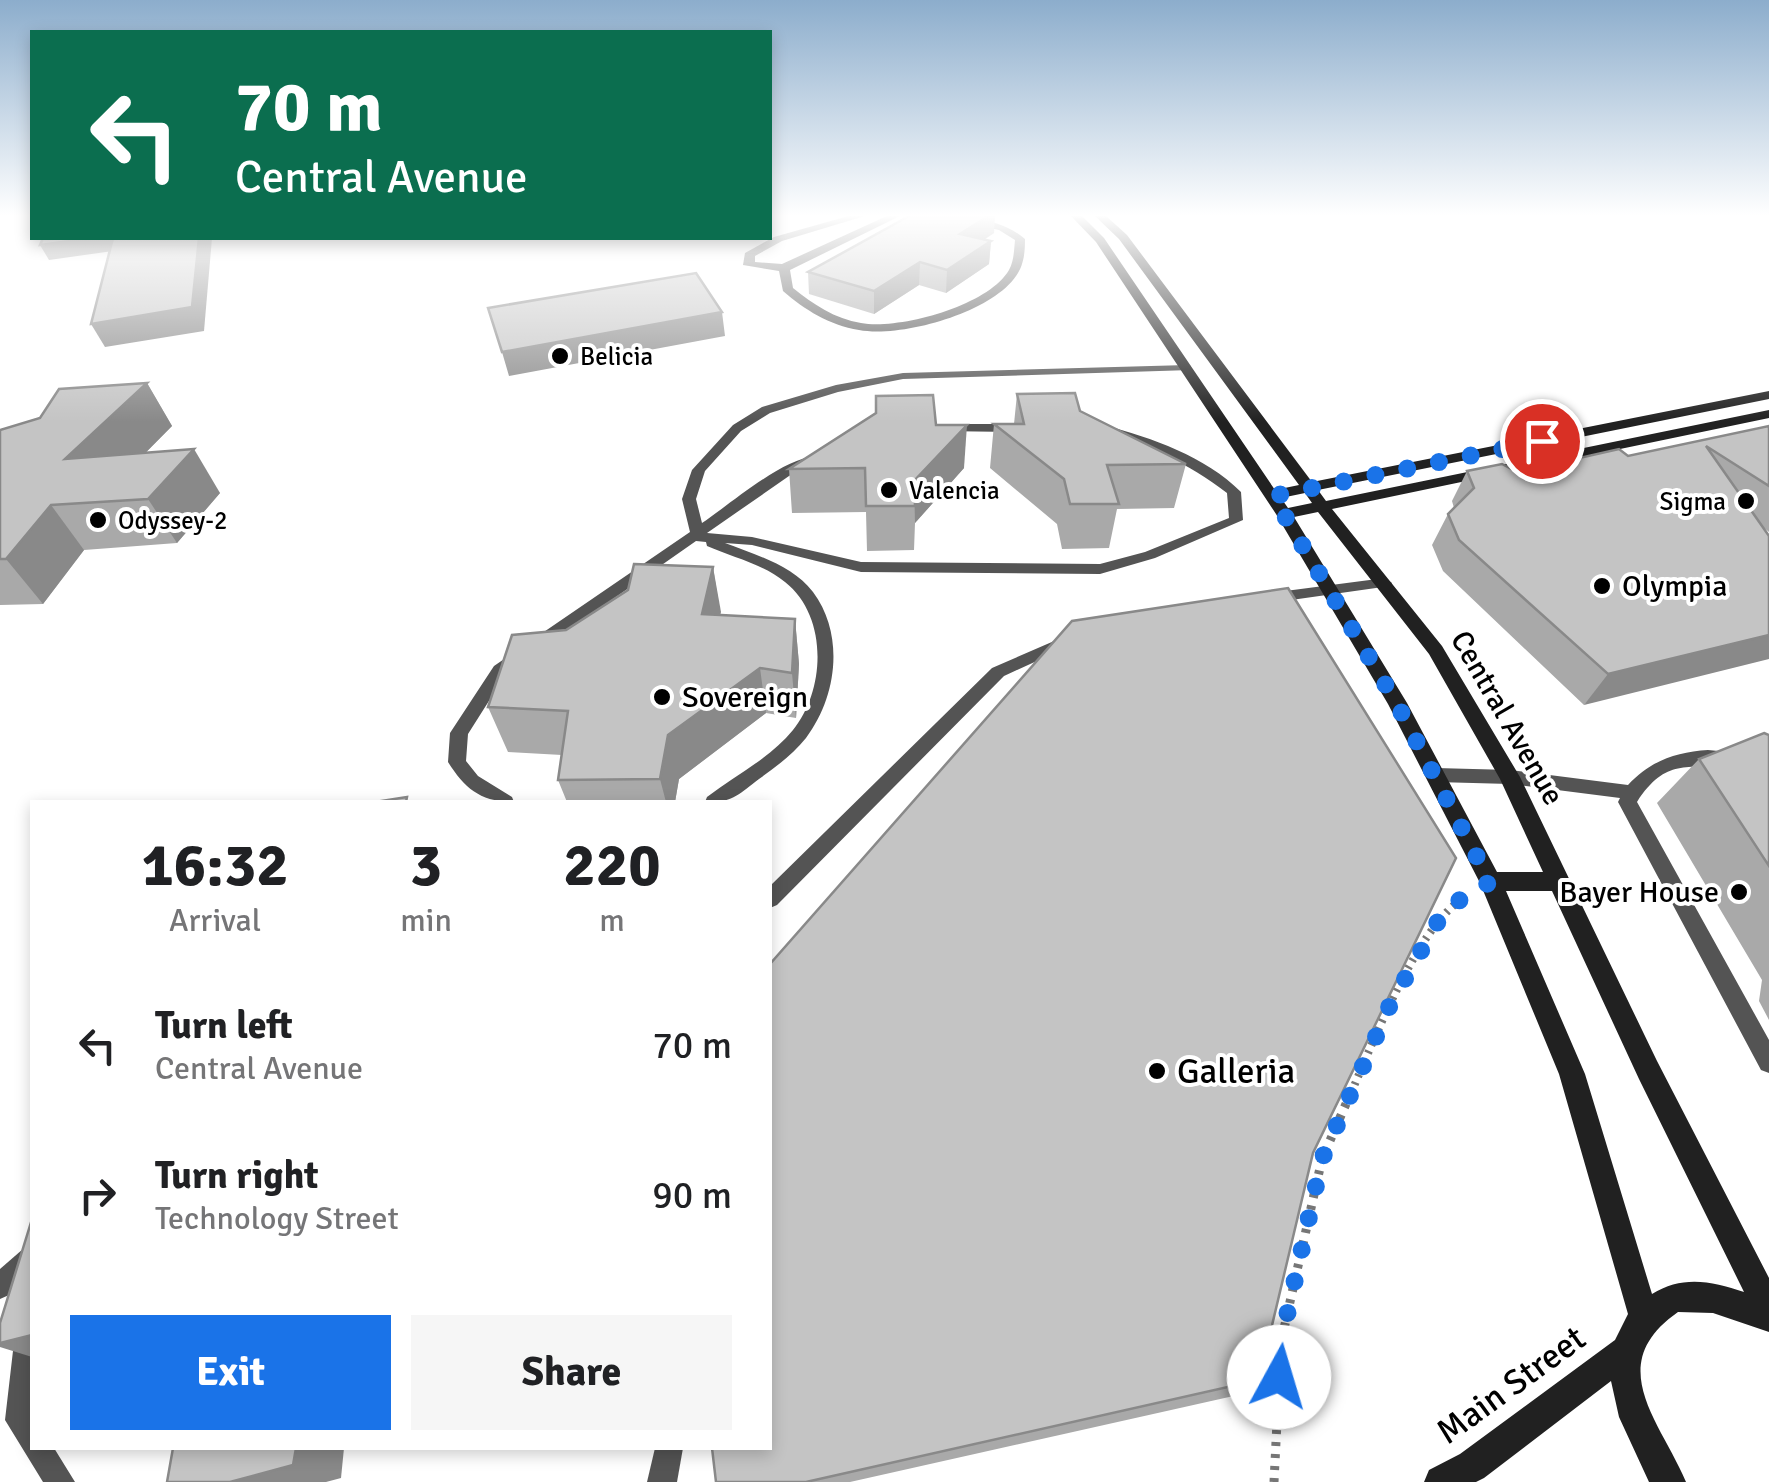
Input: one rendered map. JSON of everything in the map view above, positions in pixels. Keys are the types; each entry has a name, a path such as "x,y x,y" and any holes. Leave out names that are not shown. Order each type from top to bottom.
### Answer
{"main road":[{"path":"1130,284 1279,504 1436,774 1490,882 1572,1074 1644,1316"},
{"name":"Central Avenue","path":"1158,284 1436,650 1510,777 1648,1070 1769,1313"},
{"path":"1316,497 1769,395"},
{"path":"1279,504 1769,414"},
{"path":"1619,426 1640,440"},
{"path":"1490,882 1560,880"},
{"path":"1669,1482 1652,1458 1629,1402 1626,1351 1644,1316 1677,1296 1722,1298 1769,1313"},
{"name":"Main Street","path":"1441,1482 1472,1466 1626,1351"}],"street":[{"path":"786,284 806,306 838,322 872,329 908,326 962,307 1000,284"},
{"path":"787,289 796,284"}],"lane":[{"path":"698,536 689,498 699,470 737,428 766,410 836,389 903,376 1186,368"},
{"path":"923,428 1022,428"},
{"path":"698,536 752,541 861,566 1100,569 1150,555 1236,520 1234,492 1198,463 1143,438 1081,428"},
{"path":"502,800 472,781 458,762 460,733 500,670 784,473 826,452"},
{"path":"698,536 792,580 822,617 825,656 818,699 799,734 716,800"},
{"path":"1244,602 1385,583"},
{"path":"772,897 998,672 1092,632"},
{"path":"1738,764 1722,757 1658,766 1627,802 1769,1062"},
{"path":"1436,774 1510,777 1632,793"},
{"path":"0,1286 30,1260"},
{"path":"30,1319 20,1420 30,1437"},
{"path":"38,1450 60,1482"},
{"path":"662,1482 668,1450"}],"path":[{"path":"1274,1482 1281,1342 1322,1159 1390,1005 1445,909 1490,882"}],"building":[{"path":"101,284 194,284 192,307 91,324"},
{"path":"630,284 703,284 722,312 502,352 488,308"},
{"path":"850,284 885,284 874,291"},
{"path":"147,383 65,459 194,449 148,499 51,505 6,559 0,559 0,430 40,418 59,389"},
{"path":"1075,393 1080,411 1186,464 1107,465 1119,504 1070,504 1064,479 994,424 1024,424 1017,394"},
{"path":"933,395 936,425 967,425 914,481 915,506 866,506 865,468 789,469 876,413 876,396"},
{"name":"Olympia","path":"1769,426 1769,486 1706,446 1769,536 1769,635 1608,674 1459,540 1448,514 1474,488 1467,471 1502,464 1517,472 1619,449 1628,456"},
{"path":"634,564 713,567 702,614 795,619 792,673 760,668 668,735 660,779 558,780 568,711 488,707 512,635 566,630 628,590"},
{"name":"Galleria","path":"1288,588 1456,858 1313,1153 1259,1380 806,1482 716,1482 712,1450 772,1450 772,962 1072,621"},
{"path":"1764,733 1769,735 1769,866 1699,759"},
{"path":"30,1226 30,1336 0,1343 0,1323"},
{"path":"173,1450 296,1450 293,1465 230,1482 167,1482"}],"place":[{"name":"Belicia","path":"560,356"},
{"name":"Valencia","path":"889,490"},
{"name":"Sigma","path":"1746,501"},
{"name":"Odyssey-2","path":"98,520"},
{"name":"Olympia","path":"1602,586"},
{"name":"Sovereign","path":"662,697"},
{"name":"Bayer House","path":"1739,892"},
{"name":"Galleria","path":"1157,1071"}],"route":[{"path":"1279,1377 1281,1342 1322,1159 1390,1005 1445,909 1490,882 1397,704 1273,496 1542,441"}]}
